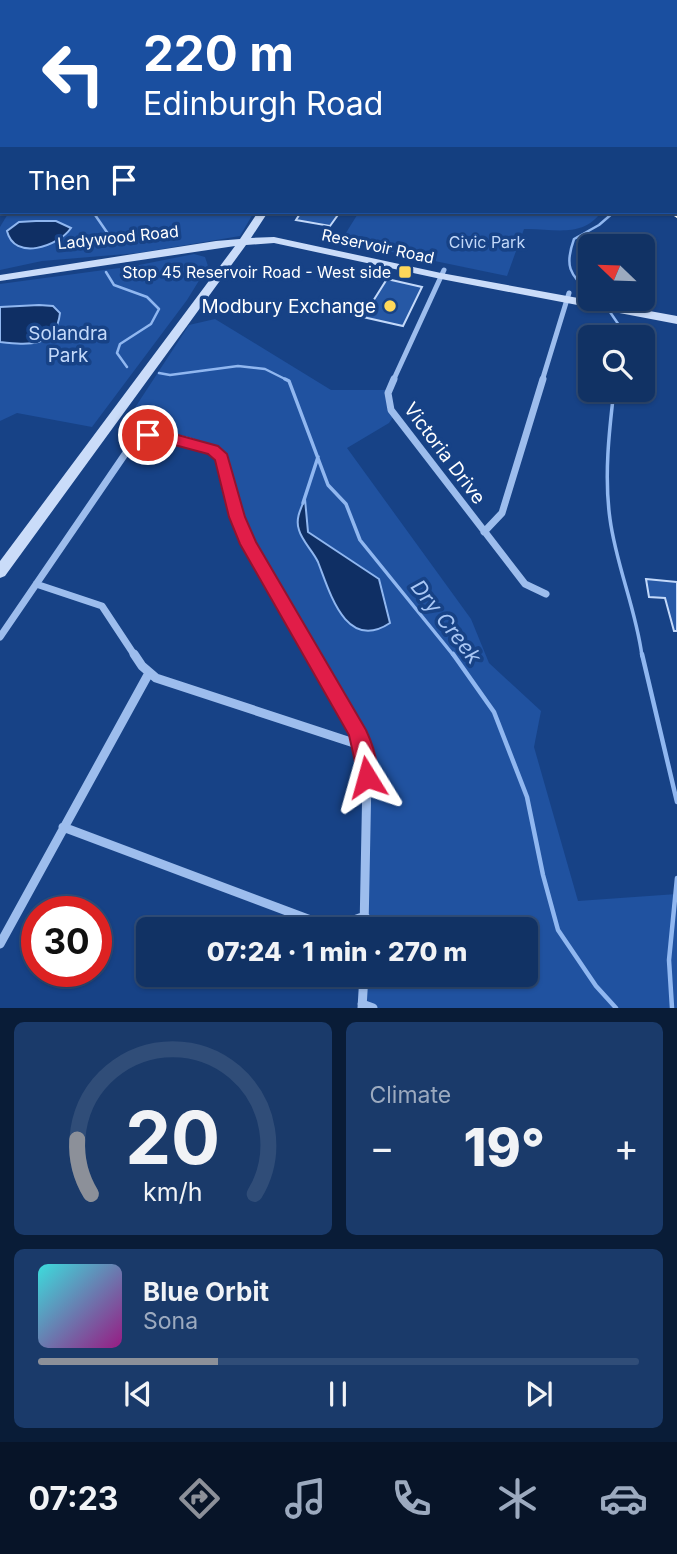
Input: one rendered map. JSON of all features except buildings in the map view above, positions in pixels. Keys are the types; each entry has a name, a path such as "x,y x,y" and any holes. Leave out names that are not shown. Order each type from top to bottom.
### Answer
{"main road":[{"path":"242,238 253,214"},
{"path":"0,572 260,214"},
{"name":"Ladywood Road","path":"0,278 242,238"},
{"name":"Ladywood Road","path":"0,270 42,261 138,253 242,238"},
{"name":"Reservoir Road","path":"242,238 288,242 568,296 677,320"},
{"name":"Reservoir Road","path":"242,238 304,240 442,273"},
{"path":"214,279 255,246 286,244 344,254"},
{"path":"197,247 213,250 218,255 214,279"},
{"name":"Reservoir Road","path":"568,296 578,296"},
{"path":"655,308 677,312"}],"street":[{"name":"Victoria Drive","path":"442,273 389,390 391,410 525,584 546,594"},
{"path":"484,532 502,513 568,296"},
{"path":"0,637 134,441 148,435 163,436 218,453 248,544 363,746 367,777 365,916 332,928 63,827"},
{"path":"36,584 102,606 149,673 172,684 363,746"},
{"path":"0,944 149,673"},
{"path":"365,987 366,1007"}],"green space":[{"path":"8,214 253,214 240,236 138,253 42,261 0,270 0,227"},
{"name":"Civic Park","path":"358,214 599,214 585,226 576,229 524,229 507,276 348,243 344,236"},
{"name":"Solandra Park","path":"194,254 205,257 208,266 187,300 92,427 17,413 0,421 0,284 134,266"},
{"path":"215,319 331,390 389,390 395,414 389,423 347,448 471,619 489,663 541,711 534,747 578,901 677,894 677,1008 370,1008 362,1004 363,987 538,987 538,917 363,917 366,759 357,730 265,573 231,497 222,458 213,450 148,435 123,426 189,325"}],"shaded area":[{"path":"56,221 71,228 56,241 37,248 18,246 11,240 7,231 19,222"},
{"path":"53,306 60,313 53,333 39,342 0,342 0,307"},
{"path":"305,499 308,532 379,579 390,623 375,630 362,630 351,625 342,615 334,603 318,562 299,530 298,518"}],"waterway":[{"name":"Dry Creek","path":"94,214 113,241"},
{"path":"583,234 612,214"},
{"path":"578,237 574,239 569,263 578,281"},
{"name":"Dry Creek","path":"106,272 114,285 147,297 159,309 151,324 120,344 117,353 127,367"},
{"path":"610,312 619,325"},
{"name":"Dry Creek","path":"159,373 170,375 238,366 265,369 289,381 318,458"},
{"path":"612,402 608,454 608,503 613,536 642,656"},
{"path":"303,503 318,458"},
{"name":"Dry Creek","path":"318,458 328,485 346,504 360,540 454,656"},
{"name":"Dry Creek","path":"453,654 494,712 527,797 543,875 558,930 596,986 616,1008"},
{"path":"642,654 677,802"},
{"path":"672,1008 669,960 677,878"}],"place":[{"name":"Stop 45 Reservoir Road - West side","path":"405,272"},
{"name":"Modbury Exchange","path":"390,306"}],"route":[{"path":"148,435 156,434 213,450 222,458 237,517 248,544 357,730 366,759 367,777"}]}
